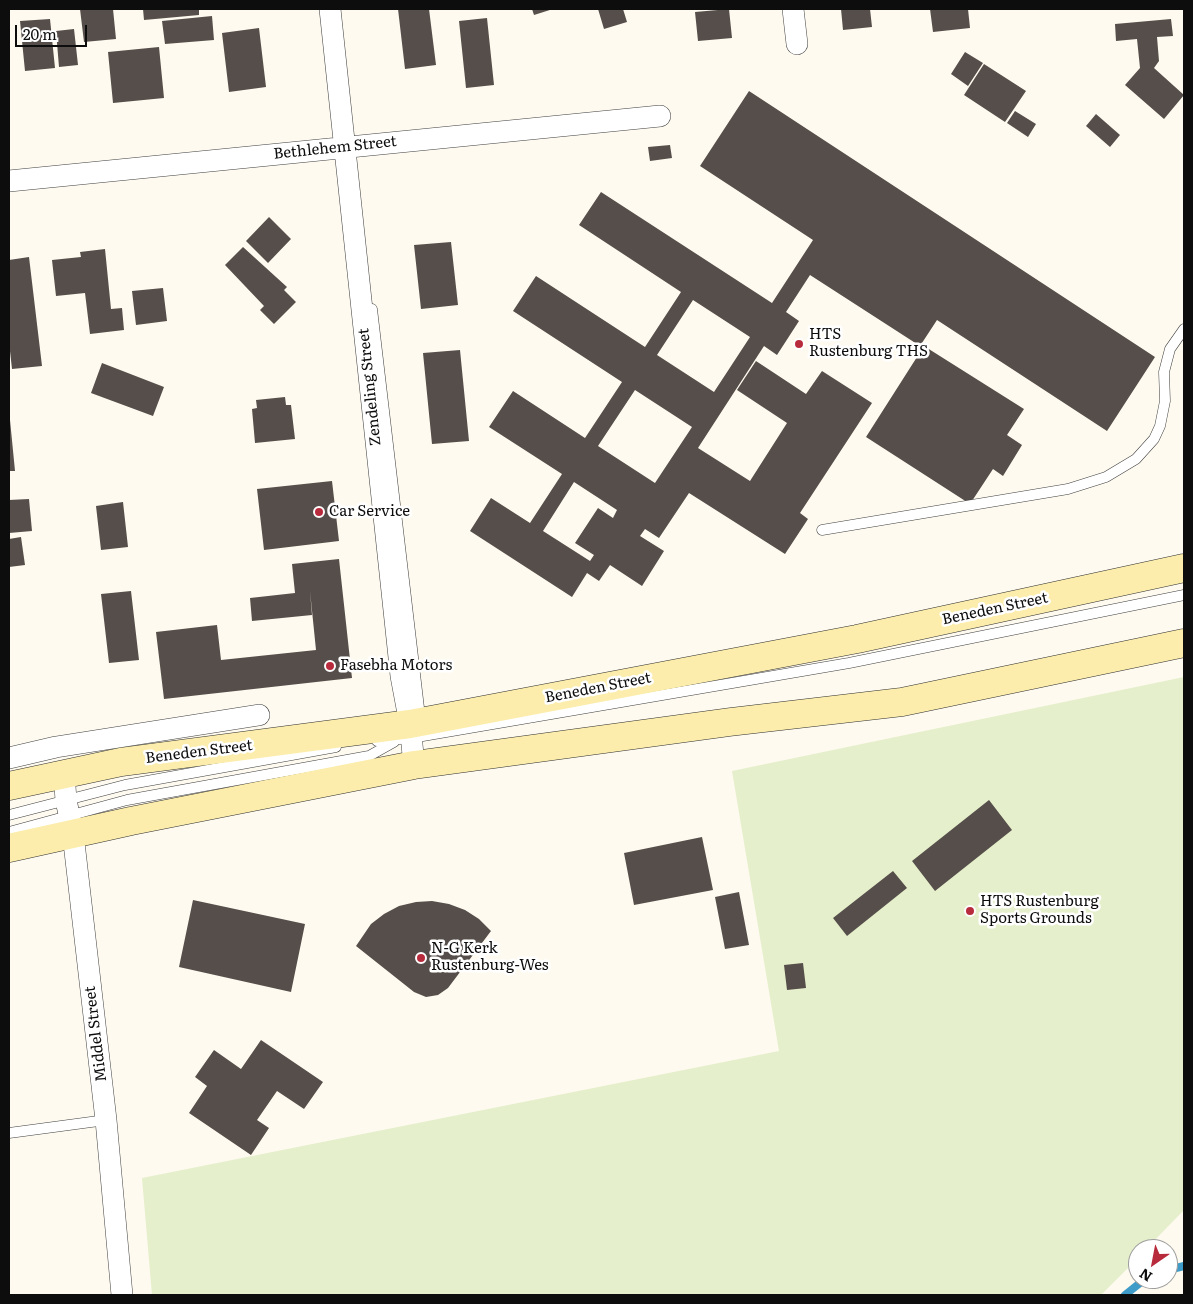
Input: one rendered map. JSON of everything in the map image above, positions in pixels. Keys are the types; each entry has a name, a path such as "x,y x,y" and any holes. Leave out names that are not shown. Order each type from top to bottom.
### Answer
{"main road":[{"name":"Beneden Street","path":"9,786 131,760 406,734 1184,568"},
{"path":"9,848 69,817 414,765 902,702 1184,643"}],"street":[{"name":"Zendeling Street","path":"330,9 349,147 406,734 414,765"},
{"path":"793,9 797,44"},
{"name":"Bethlehem Street","path":"9,181 660,116"},
{"path":"9,758 56,747 259,715"},
{"name":"Middel Street","path":"64,773 106,1120 122,1295"}],"lane":[{"path":"340,9 349,147"},
{"path":"822,530 1068,489 1106,477 1136,459 1154,439 1160,426 1165,401 1164,372 1170,348 1184,329"},
{"path":"371,742 406,734 849,663 1184,595"},
{"path":"9,832 127,800 369,756 406,734"},
{"path":"9,815 69,817 125,786 343,746"},
{"path":"9,1133 106,1120"}],"green space":[{"name":"HTS Rustenburg Sports Grounds","path":"1184,677 1184,1210 1156,1239 1128,1239 1128,1268 1101,1295 152,1295 142,1178 779,1051 732,771"}],"building":[{"path":"80,9 113,9 116,39 84,42"},
{"path":"143,9 199,9 199,15 144,20"},
{"path":"398,9 429,9 436,65 405,69"},
{"path":"532,9 553,9 534,15"},
{"path":"598,9 623,9 627,22 604,29"},
{"path":"729,9 732,38 698,41 695,12"},
{"path":"841,9 870,9 872,27 843,30"},
{"path":"930,9 968,9 970,28 933,32"},
{"path":"212,16 214,40 165,44 162,21"},
{"path":"487,18 494,85 466,88 459,21"},
{"path":"50,19 55,68 25,71 20,21"},
{"path":"1171,19 1173,36 1157,37 1159,61 1154,68 1184,95 1164,119 1125,85 1140,68 1137,39 1116,41 1115,24"},
{"path":"259,28 266,87 229,92 222,33"},
{"path":"74,29 78,65 59,67 56,31"},
{"path":"159,47 164,98 113,103 108,52"},
{"path":"965,52 983,63 968,86 951,74"},
{"path":"984,64 1026,91 1005,122 964,95"},
{"path":"749,91 1155,357 1107,431 937,320 920,346 810,275 786,312 799,321 777,355 764,346 698,448 750,481 787,423 737,390 756,361 806,394 822,371 872,403 800,513 808,519 785,554 689,493 659,538 645,529 640,536 664,551 642,586 610,565 599,581 587,573 572,597 470,531 491,498 530,523 562,474 489,427 513,391 585,438 622,382 513,311 536,276 645,347 681,292 579,225 601,192 772,303 813,240 700,166","holes":["693,300 750,337 714,392 657,355","635,390 692,427 655,483 598,446","574,482 617,510 613,518 598,508 575,543 594,555 590,561 543,531"]},
{"path":"1015,111 1036,124 1028,137 1007,123"},
{"path":"1096,114 1120,135 1110,147 1086,126"},
{"path":"670,145 672,158 650,161 648,147"},
{"path":"269,217 291,239 268,263 246,241"},
{"path":"451,242 458,305 421,309 414,245"},
{"path":"243,247 287,287 284,290 296,302 274,324 260,310 264,306 225,265"},
{"path":"105,249 111,309 122,308 124,330 90,334 85,293 56,296 52,260 81,257 80,252"},
{"path":"29,257 42,366 12,369 9,342 9,260"},
{"path":"163,288 167,321 136,325 132,291"},
{"path":"924,346 1024,409 1007,435 1022,445 1003,476 993,469 970,504 866,437"},
{"path":"460,350 469,441 432,444 423,353"},
{"path":"102,363 164,387 153,416 91,393"},
{"path":"285,397 286,405 291,405 295,439 255,443 252,409 257,408 256,400"},
{"path":"10,420 15,471 9,471"},
{"path":"332,481 339,541 264,550 257,489"},
{"path":"29,499 32,531 9,533 9,500"},
{"path":"123,502 128,547 101,550 96,506"},
{"path":"21,537 25,565 9,567 9,539"},
{"path":"339,559 352,678 164,699 156,632 217,625 221,660 316,650 310,591 312,615 252,621 250,598 295,593 292,564"},
{"path":"131,591 139,660 109,663 101,594"},
{"path":"989,800 1012,830 935,891 912,861"},
{"path":"702,837 713,890 634,905 624,853"},
{"path":"893,871 907,888 847,936 833,918"},
{"path":"739,892 749,945 725,949 715,897"},
{"path":"193,900 305,924 291,992 179,967"},
{"name":"N-G Kerk Rustenburg-Wes","path":"432,901 449,904 465,910 479,919 491,931 448,988 438,995 426,997 414,992 356,946 371,924 384,914 399,906"},
{"path":"803,963 806,988 787,990 784,965"},
{"path":"261,1040 323,1082 304,1109 277,1091 257,1120 269,1128 251,1155 189,1113 207,1086 195,1077 214,1050 241,1069"}],"waterway":[{"path":"1178,1268 1184,1266"},
{"path":"1125,1295 1132,1289"}],"place":[{"name":"HTS Rustenburg THS","path":"799,344"},
{"name":"Car Service","path":"319,512"},
{"name":"Fasebha Motors","path":"330,666"},
{"name":"HTS Rustenburg Sports Grounds","path":"970,911"},
{"name":"N-G Kerk Rustenburg-Wes","path":"421,958"}]}
